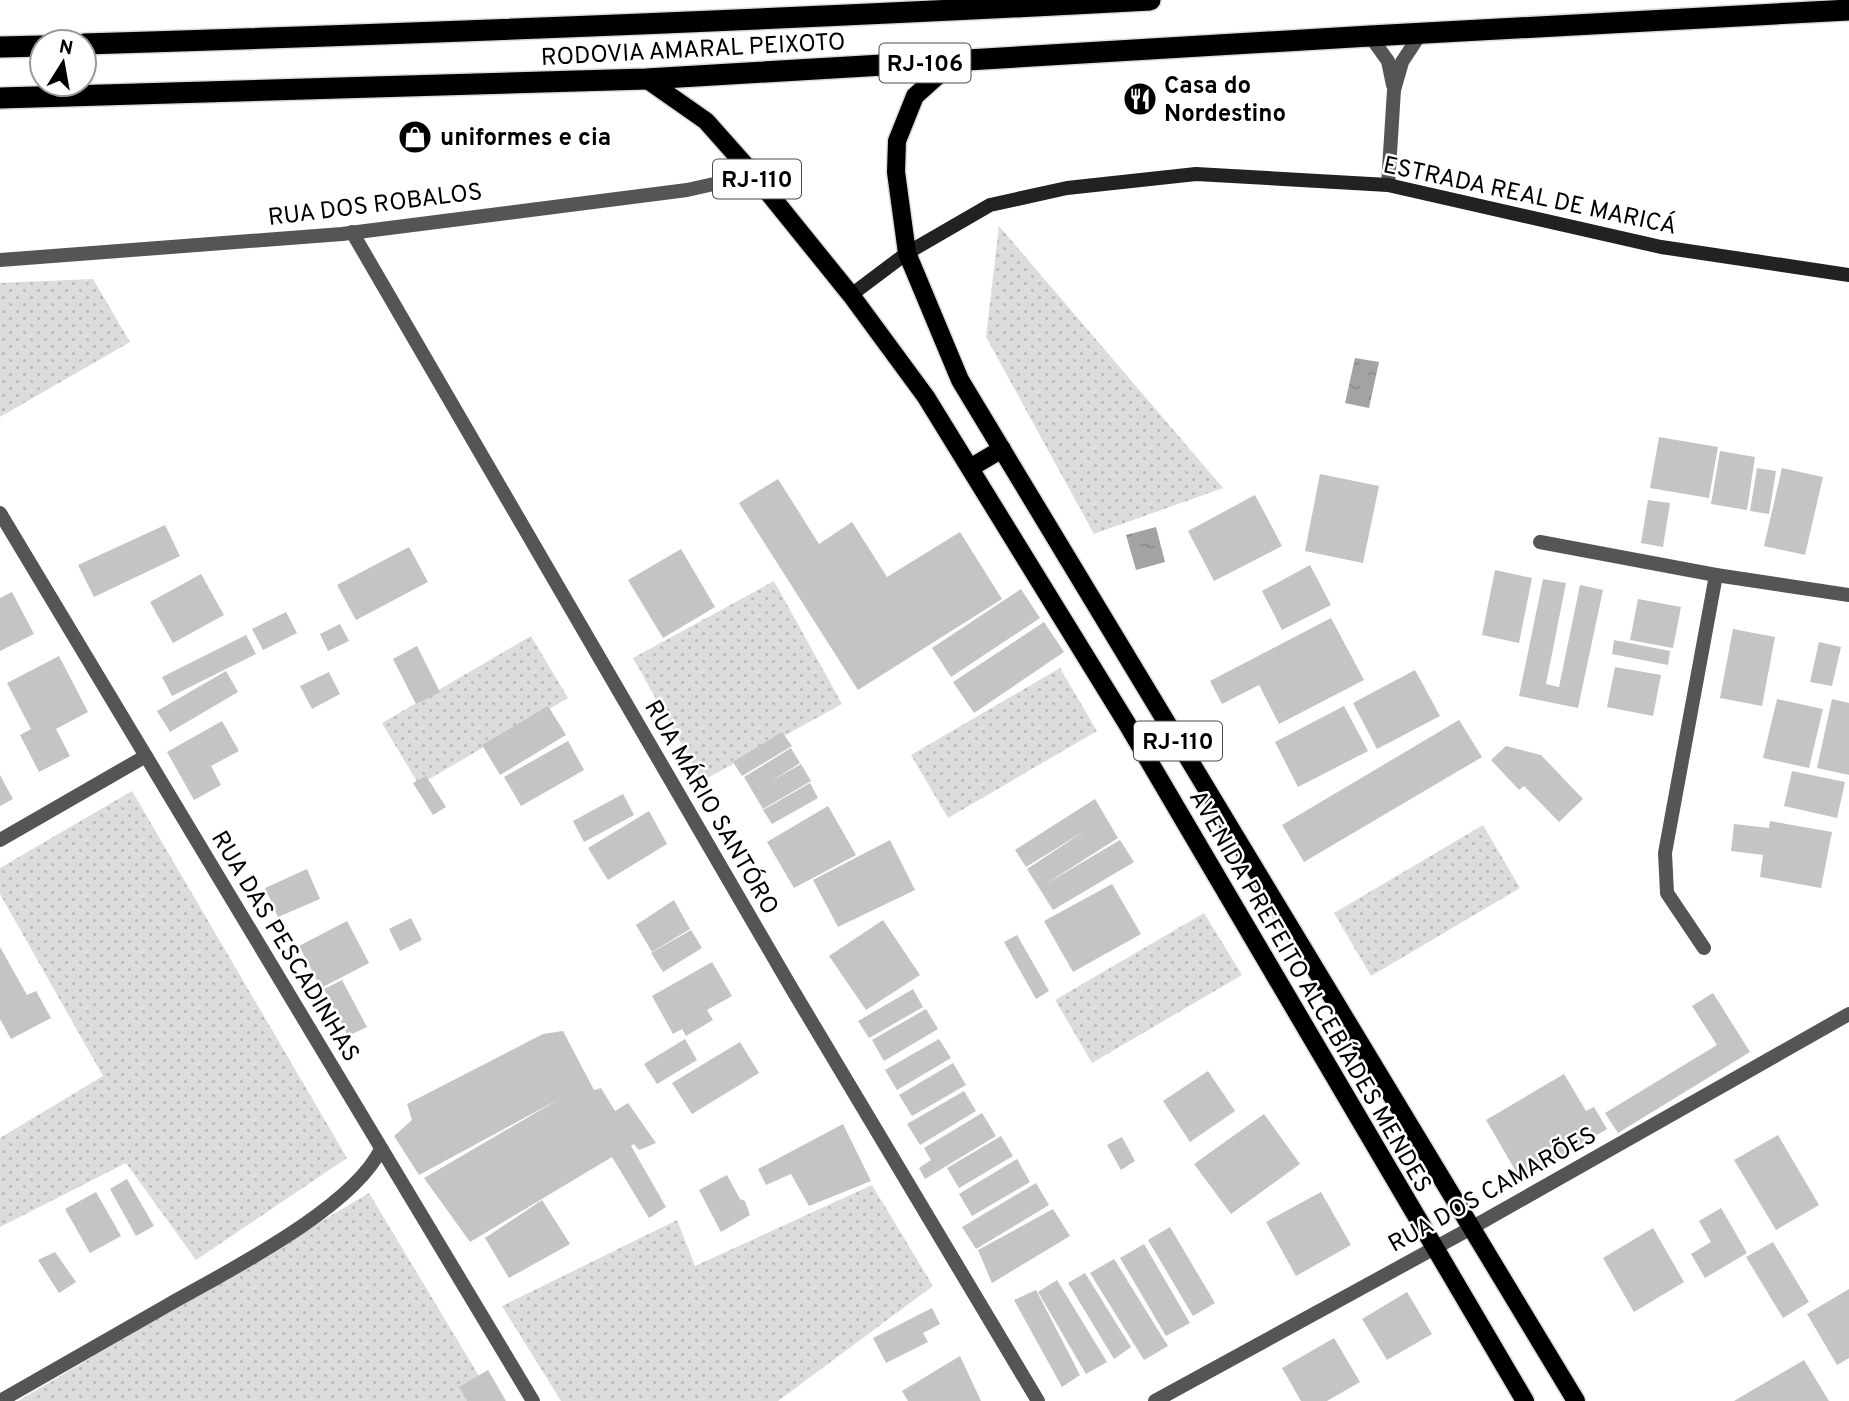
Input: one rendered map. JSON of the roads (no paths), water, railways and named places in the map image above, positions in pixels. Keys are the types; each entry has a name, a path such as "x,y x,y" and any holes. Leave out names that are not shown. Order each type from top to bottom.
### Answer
{"highway":[{"name":"RODOVIA AMARAL PEIXOTO","path":"98,44 453,33 847,8 1150,0"},
{"name":"RODOVIA AMARAL PEIXOTO","path":"0,98 646,79 1849,10"},
{"path":"0,47 28,46"}],"main road":[{"name":"AVENIDA PREFEITO ALCEBÍADES MENDES","path":"953,62 915,96 897,141 896,172 907,253 960,380 1576,1401"},
{"name":"AVENIDA PREFEITO ALCEBÍADES MENDES","path":"646,79 706,121 754,175 852,295 926,397 1126,722 1525,1401"},
{"name":"ESTRADA REAL DE MARICÁ","path":"852,295 907,253 989,205 1067,188 1196,174 1388,185 1661,247 1849,275"},
{"path":"970,468 1002,449"}],"street":[{"path":"1388,185 1394,90 1402,62 1421,33"},
{"path":"1370,36 1388,61 1394,90"},
{"name":"RUA DOS ROBALOS","path":"0,260 352,232 687,190 754,175"},
{"name":"RUA MÁRIO SANTÓRO","path":"352,232 792,989 1038,1401"},
{"name":"RUA DAS PESCADINHAS","path":"0,513 533,1401"},
{"path":"1540,542 1716,575 1849,595"},
{"path":"1704,948 1668,894 1665,853 1716,575"},
{"path":"0,840 146,756"},
{"name":"RUA DOS CAMARÕES","path":"1155,1401 1848,1018"},
{"path":"0,1401 251,1258 313,1218 374,1164 381,1149"}],"water":[{"path":"1355,358 1379,362 1369,408 1345,403"},
{"path":"1156,527 1165,562 1136,570 1126,535"}],"place":[{"name":"Casa do Nordestino","path":"1140,99"},
{"name":"uniformes e cia","path":"415,137"}]}
